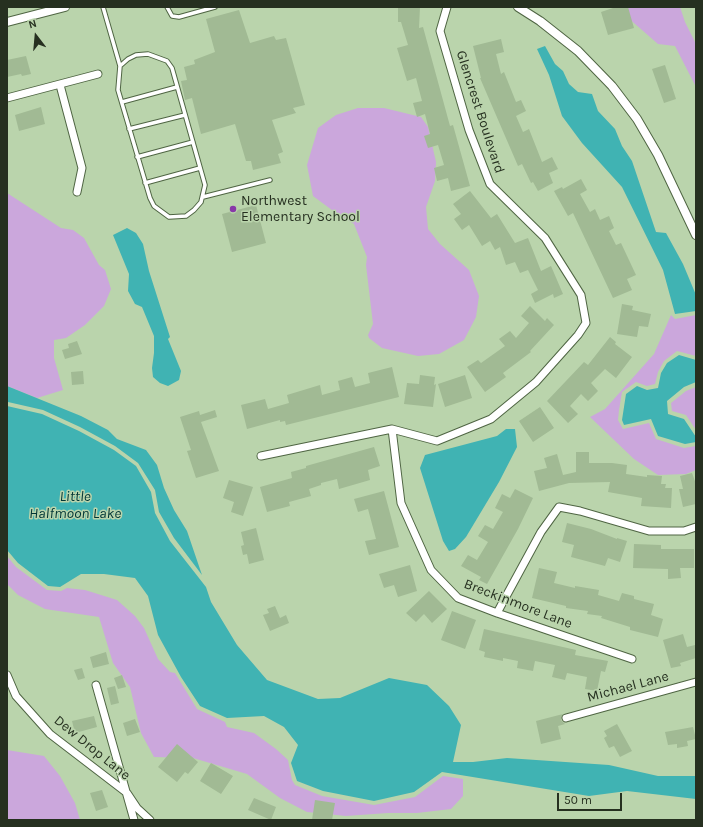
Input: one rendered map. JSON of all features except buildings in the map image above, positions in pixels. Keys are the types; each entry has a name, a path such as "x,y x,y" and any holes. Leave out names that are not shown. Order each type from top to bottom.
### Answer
{"street":[{"path":"7,22 65,7"},
{"name":"Glencrest Boulevard","path":"261,456 392,429 437,441 492,419 536,382 578,336 586,322 581,295 545,238 490,184 469,130 440,31 446,7"},
{"path":"518,7 540,21 578,51 612,86 637,119 658,155 696,235"},
{"path":"7,98 98,74"},
{"path":"60,85 82,168 77,192"},
{"name":"Breckinmore Lane","path":"392,429 401,503 431,570 458,598 497,613 632,659"},
{"path":"497,613 541,532 559,507 580,511 649,531 684,530 696,527"},
{"name":"Dew Drop Lane","path":"7,675 16,696 50,734 127,793 137,808 150,820"},
{"name":"Michael Lane","path":"566,718 696,682"},
{"path":"96,685 134,820"}],"lane":[{"path":"104,7 120,66 118,90 145,183 154,206 169,217 186,216 194,210 203,197 205,185 172,68 160,57 148,54 136,55 120,66"},
{"path":"167,7 172,16 179,17 215,7"},
{"path":"122,102 177,87"},
{"path":"130,130 185,115"},
{"path":"137,157 193,142"},
{"path":"145,183 200,168"},
{"path":"203,197 270,180"}],"shaded area":[{"path":"624,7 680,7 685,22 696,44 696,87 675,46 658,44 626,16"},
{"path":"358,108 384,108 421,117 428,127 436,162 435,181 426,207 428,229 440,244 469,270 479,296 476,317 464,340 439,354 418,356 382,348 369,338 368,335 373,324 366,265 367,257 354,224 340,216 313,196 307,165 318,128 336,115"},
{"path":"7,193 61,228 73,230 84,238 99,265 105,270 111,289 104,306 85,325 66,338 54,340 54,358 63,390 37,398 7,386"},
{"path":"671,315 675,319 696,315 696,356 677,351 664,361 658,372 655,384 647,386 636,382 622,392 618,420 623,429 649,423 656,439 684,448 696,446 696,470 686,474 658,475 634,459 590,417 605,409 654,354"},
{"path":"696,387 696,430 686,415 672,411 671,403 686,391"},
{"path":"7,556 16,567 47,590 61,591 67,588 85,590 117,600 135,616 144,628 158,659 170,672 175,673 197,709 225,722 227,727 254,733 276,749 288,760 292,780 295,785 322,796 374,805 415,797 443,776 463,779 463,796 451,809 417,813 388,813 346,816 307,812 280,798 247,774 193,758 154,757 141,733 130,687 113,663 99,617 45,609 18,595 7,584"},
{"path":"7,750 44,756 60,776 75,803 80,820 7,820"}],"water":[{"path":"545,46 555,64 563,71 569,84 578,92 592,94 598,111 615,129 622,146 632,161 656,232 666,233 683,264 696,295 696,311 675,314 663,270 622,187 582,143 562,116 549,75 537,49"},
{"path":"127,228 136,233 143,244 149,271 170,337 168,339 181,371 179,380 168,386 160,383 153,377 152,368 154,336 142,307 135,304 128,291 129,274 113,235"},
{"path":"679,355 696,360 696,382 684,387 667,401 668,414 684,419 696,437 696,442 685,444 658,436 651,419 624,425 622,420 626,394 637,386 647,390 658,388 661,373 667,363"},
{"path":"7,386 81,416 108,430 117,439 146,450 157,465 164,488 174,510 187,531 202,575 174,538 159,512 155,490 138,463 115,446 80,427 43,410 8,402"},
{"name":"Little Halfmoon Lake","path":"7,406 42,414 79,431 114,450 136,466 151,492 155,513 170,541 206,587 211,602 237,645 267,680 318,699 340,698 389,678 427,685 449,706 461,725 453,762 473,762 507,758 609,765 658,776 695,776 696,799 627,791 589,796 442,772 414,792 374,801 323,791 297,781 291,763 298,745 284,727 264,716 227,718 200,706 181,677 158,635 148,596 135,578 104,574 81,574 60,587 48,586 18,563 7,550"},
{"path":"506,429 515,429 517,447 499,482 466,537 455,549 449,551 443,541 420,468 425,455 497,436"}],"place":[{"name":"Northwest Elementary School","path":"233,209"}]}
